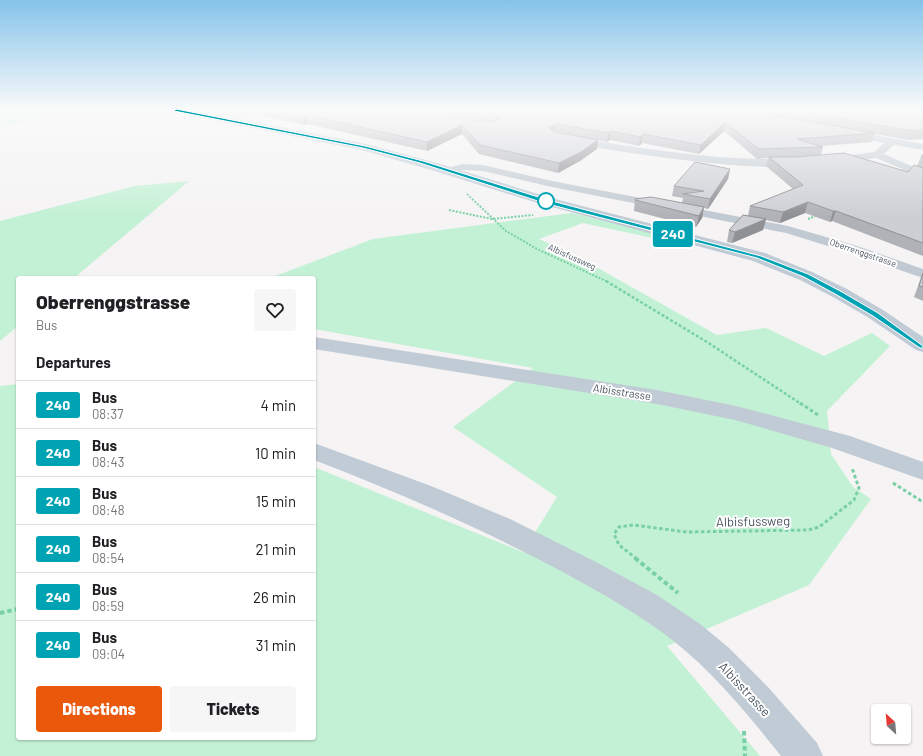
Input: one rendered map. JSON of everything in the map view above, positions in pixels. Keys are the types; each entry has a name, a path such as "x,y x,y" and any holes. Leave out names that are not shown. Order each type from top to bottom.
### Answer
{"main road":[{"path":"354,145 399,156 506,190 759,257 840,293 876,314 923,346"},
{"name":"Albisstrasse","path":"316,343 657,397 794,428 841,442 923,471"},
{"name":"Albisstrasse","path":"316,452 450,504 526,539 629,594 677,625 702,644 748,689 804,756"}],"street":[{"path":"607,145 720,162 800,162"},
{"path":"877,155 887,145"},
{"path":"822,160 877,155 923,175"},
{"name":"Oberrenggstrasse","path":"449,171 462,167 482,168 552,184 788,230 852,249 923,274"}],"path":[{"name":"Albisfussweg","path":"461,190 506,231 537,249 592,273 625,291 707,342 820,416"},
{"path":"449,210 492,219 560,211 568,207"},
{"path":"804,221 824,212"},
{"name":"Albisfussweg","path":"677,625 686,611 684,600 680,595 619,545 614,534 619,527 633,525 687,532 808,530 819,527 854,500 859,488 851,467 843,452 841,442"},
{"path":"851,467 857,468"},
{"path":"889,481 923,502"},
{"path":"0,613 16,609"}],"green space":[{"path":"189,181 76,276 16,276 16,328 0,341 0,221 135,186"},
{"path":"572,213 696,243 685,245 583,223 539,239 580,258 717,335 766,328 824,356 872,333 890,346 827,411 831,454 853,487 871,499 809,585 667,646 760,756 0,756 0,386 16,384 16,740 316,740 316,468 523,552 557,497 453,427 533,368 316,329 316,276 275,276 373,239"}],"building":[{"path":"481,145 591,145 559,163"},
{"path":"754,145 817,145 823,147 759,149"},
{"path":"844,153 908,172 914,165 923,168 923,243 808,202 783,212 750,206 803,185 769,157 796,157"},
{"path":"695,162 730,169 710,199 683,194 704,191 674,186"},
{"path":"651,197 704,207 699,216 635,200"},
{"path":"743,215 766,219 735,232 729,230"},
{"path":"923,273 923,287 919,286"}],"bus line":[{"name":"240","path":"355,145 421,162 506,190 759,257 806,276 840,293 876,314 923,346"}]}
